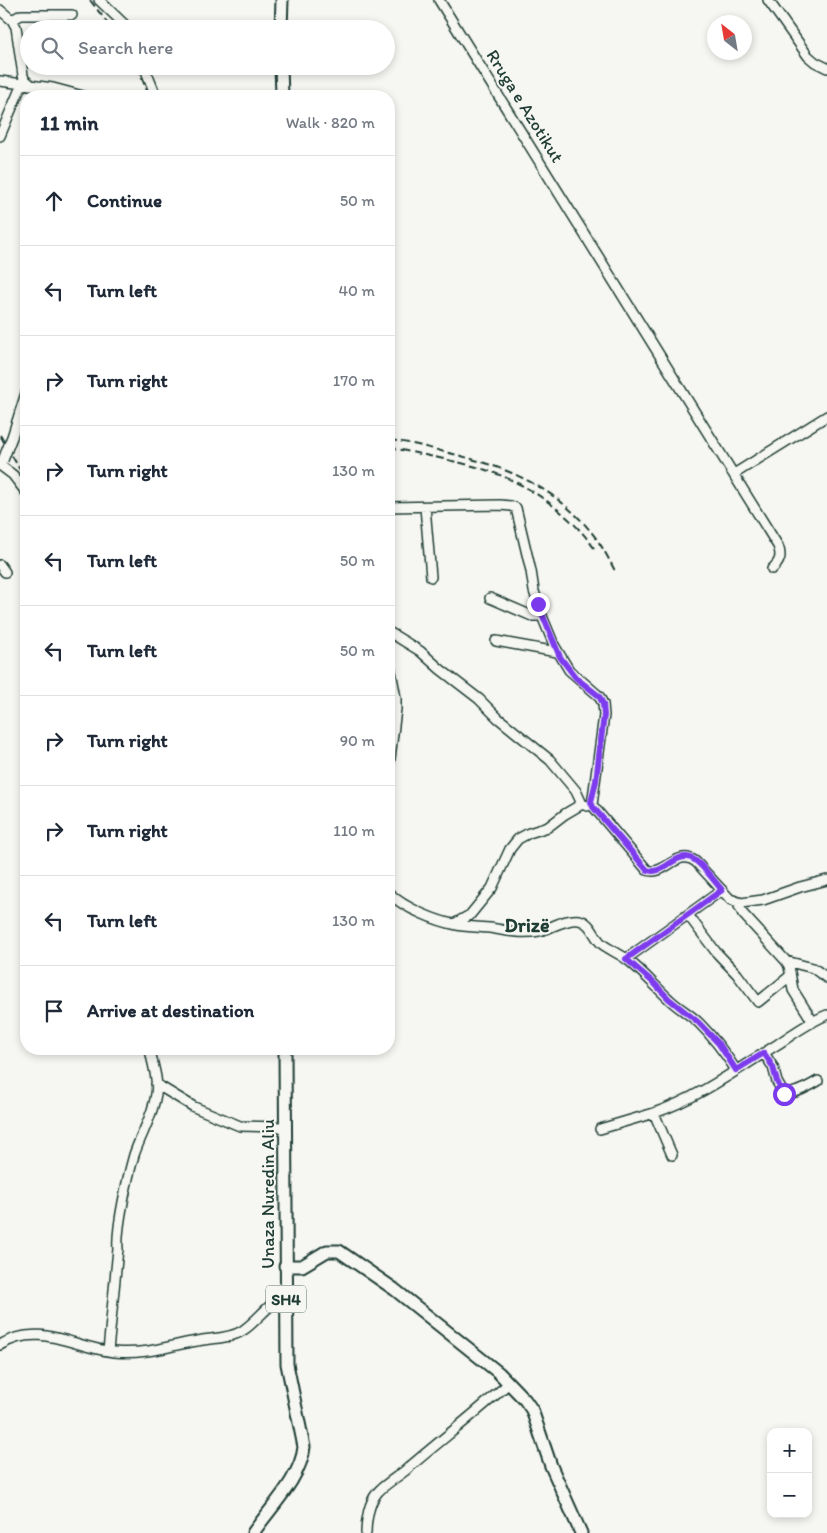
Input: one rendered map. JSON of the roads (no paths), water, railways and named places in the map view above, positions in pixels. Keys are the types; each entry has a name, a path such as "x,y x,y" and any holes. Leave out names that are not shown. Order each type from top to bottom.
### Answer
{"main road":[{"path":"282,0 282,20"},
{"path":"281,75 282,90"},
{"name":"Unaza Nuredin Aliu","path":"253,1533 295,1473 303,1456 302,1439 286,1364 284,1055"},
{"path":"285,1266 302,1266 328,1251 333,1250 344,1254 394,1289 509,1383 526,1400 532,1410 551,1466 581,1533"}],"street":[{"path":"99,0 120,20"},
{"name":"Rruga e Azotikut","path":"439,0 778,546 780,551 779,562 772,569"},
{"path":"768,0 808,56 827,68"},
{"path":"0,10 12,20 16,27 20,54"},
{"path":"12,20 21,15 72,16"},
{"path":"23,75 27,82 23,90"},
{"path":"148,75 154,90"},
{"path":"0,81 51,90"},
{"path":"0,136 20,97"},
{"path":"20,412 1,465 20,484"},
{"path":"734,474 827,416"},
{"path":"395,507 500,505 516,508 532,571 534,591 557,652 576,678 599,696 603,704 604,715 587,805"},
{"path":"425,507 431,576"},
{"path":"490,598 532,616 542,616"},
{"path":"395,636 420,651 550,760 587,805 647,870 657,870 677,859 690,858 696,862 730,899 737,902 756,902 827,880"},
{"path":"496,640 557,652"},
{"path":"395,693 395,717"},
{"path":"454,924 470,915 492,888 510,849 518,839 548,827 565,814 587,805"},
{"path":"626,959 722,890"},
{"path":"395,898 403,905 454,924 525,932 539,931 578,920 588,924 596,938 626,959 669,999 698,1022 719,1044 736,1070"},
{"path":"737,902 743,914 786,961 789,966 793,990 813,1022"},
{"path":"688,915 758,1002 790,976"},
{"path":"786,961 813,968 827,978"},
{"path":"600,1129 654,1113 681,1102 827,1015"},
{"path":"764,1053 773,1067 777,1082 784,1094 800,1090 818,1081"},
{"path":"108,1351 118,1233 134,1155 152,1115 156,1094 151,1055"},
{"path":"156,1084 194,1107 240,1126 285,1127"},
{"path":"654,1113 672,1155"},
{"path":"0,1345 20,1336 41,1334 90,1348 108,1351 131,1353 154,1351 190,1342 234,1335 245,1329 277,1300 286,1295"},
{"path":"366,1533 371,1506 379,1490 473,1416 509,1383"}],"railway":[{"path":"90,0 105,20"},
{"path":"141,75 147,90"},
{"path":"0,435 20,470"},
{"path":"395,441 419,445 492,465 532,483 567,507 583,523 598,541 615,571"},
{"path":"395,448 474,466 517,483 560,511 594,548"}],"district":[{"name":"Drizë","path":"527,925"}]}
